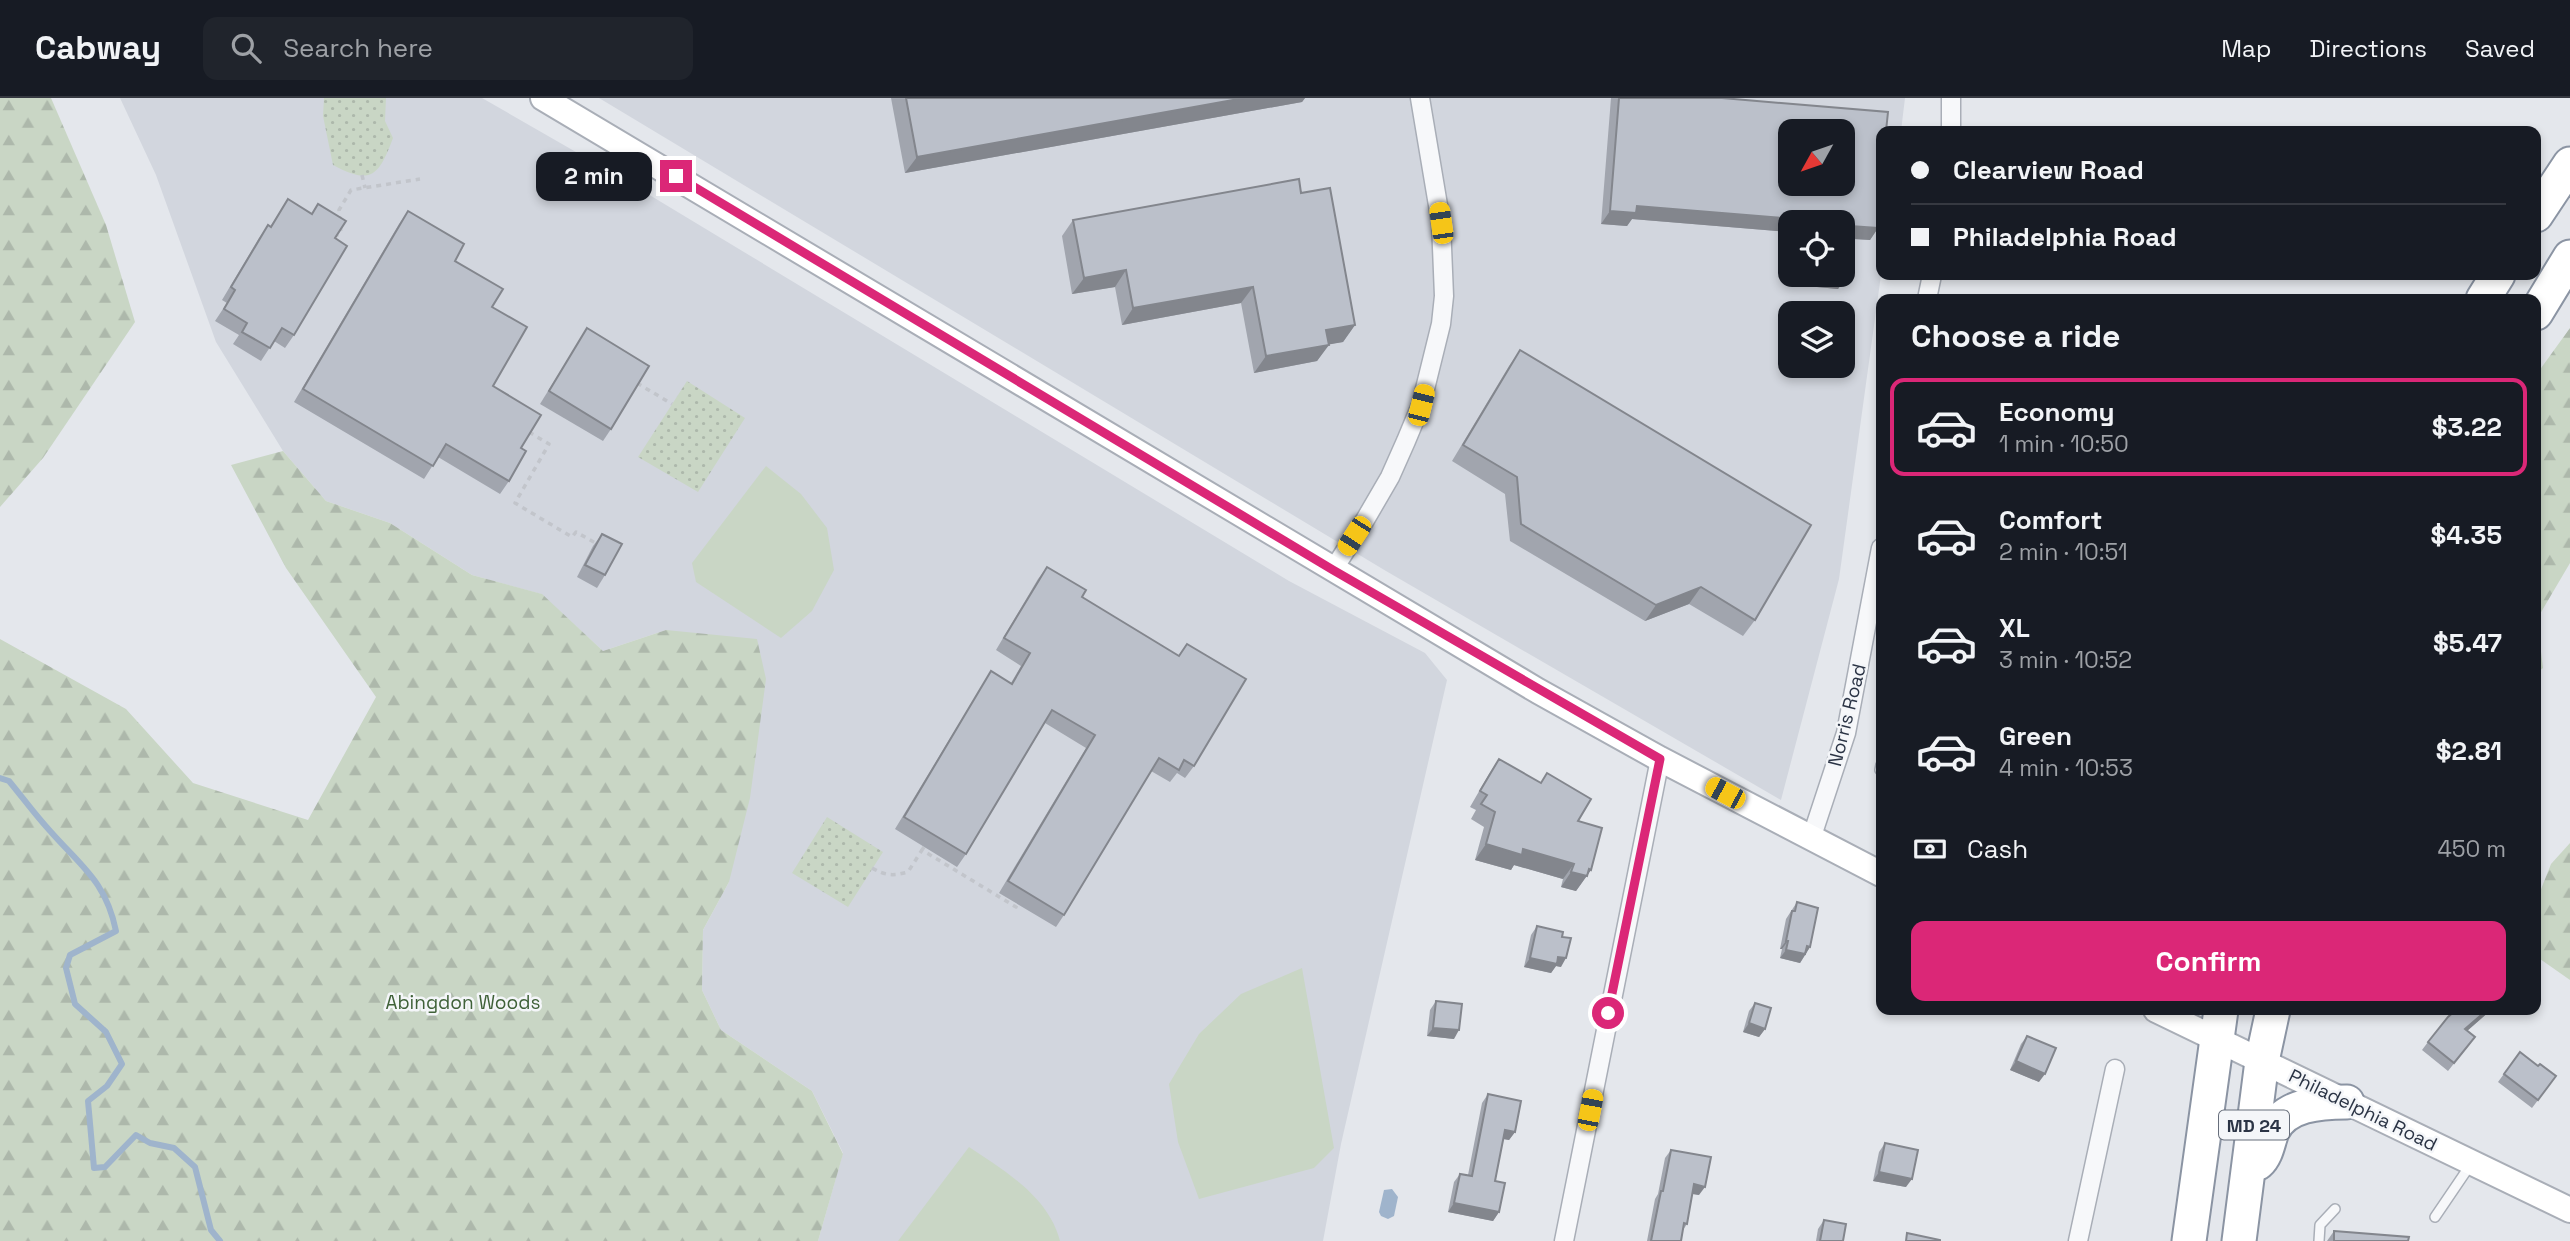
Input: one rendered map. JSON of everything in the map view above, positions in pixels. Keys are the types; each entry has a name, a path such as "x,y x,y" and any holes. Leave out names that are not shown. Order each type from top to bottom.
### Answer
{"highway":[{"path":"2541,208 2570,164"},
{"path":"2541,305 2570,257"},
{"name":"MD 24","path":"2239,1241 2262,1061 2272,1015"},
{"name":"MD 24","path":"2189,1241 2219,1024"},
{"path":"2249,1171 2263,1158 2273,1128 2282,1117 2298,1108 2323,1102 2347,1102"}],"main road":[{"path":"543,98 1333,570 1660,759 1876,872"},
{"name":"Philadelphia Road","path":"2179,1015 2219,1024 2262,1061 2570,1210"}],"street":[{"path":"1333,570 1366,520 1406,441 1421,405 1441,324 1444,296 1441,223 1420,98"},
{"path":"1951,98 1951,126"},
{"name":"Norris Road","path":"1811,839 1846,733 1876,587"},
{"path":"1564,1241 1660,759"},
{"path":"2078,1241 2115,1069"}],"lane":[{"path":"2435,1217 2472,1163"},
{"path":"2319,1241 2320,1225 2335,1209"}],"path":[{"path":"362,176 365,188"},
{"path":"334,237 341,233 339,210 351,190 420,179"},
{"path":"637,383 672,404"},
{"path":"529,432 550,444 515,503 572,537 576,532 604,547"},
{"path":"872,868 884,875 894,876 908,872 923,848 1016,907 1017,904"}],"shaded area":[{"path":"120,98 482,98 623,179 1289,581 1425,653 1447,680 1341,1144 1323,1241 818,1241 843,1153 812,1091 721,1030 702,990 703,930 729,882 666,630 603,651 541,594 472,575 390,523 326,501 283,451 216,342 156,175"},
{"path":"599,98 1905,98 1902,126 1876,126 1876,280 1880,280 1878,294 1876,294 1876,311 1839,579 1781,800 1386,571"}],"green space":[{"path":"0,98 51,98 106,225 135,322 43,458 0,507"},
{"path":"324,98 386,98 385,121 393,138 383,161 372,173 357,175 333,165 323,116"},
{"path":"2570,328 2570,563 2541,612 2541,368"},
{"path":"687,381 745,418 698,492 638,457"},
{"name":"Abingdon Woods","path":"283,451 326,501 390,523 472,575 542,594 603,651 666,630 757,639 766,679 750,798 729,882 703,930 702,990 721,1030 812,1091 843,1154 818,1241 0,1241 0,639 126,709 193,783 308,820 376,697 286,568 231,465"},
{"path":"766,466 801,494 827,528 834,570 812,611 781,638 696,582 692,563"},
{"path":"827,817 883,852 848,907 792,873"},
{"path":"2570,843 2570,980 2541,960 2541,889 2551,864"},
{"path":"1302,968 1334,1148 1314,1168 1199,1199 1178,1142 1169,1084 1199,1034 1241,994"},
{"path":"969,1147 1010,1175 1036,1198 1054,1225 1060,1241 898,1241"}],"water":[{"path":"1392,1189 1398,1197 1394,1216 1388,1219 1379,1212 1384,1190"}],"building":[{"path":"906,98 1244,98 917,157"},
{"path":"1619,98 1722,98 1888,112 1887,126 1876,126 1876,228 1855,226 1855,210 1778,210 1778,218 1637,206 1636,213 1610,211"},
{"path":"1299,179 1301,193 1330,188 1355,325 1326,330 1329,345 1266,356 1253,287 1133,308 1126,270 1084,278 1073,220"},
{"path":"288,199 312,214 318,204 346,221 335,238 347,246 294,335 282,328 270,348 242,332 247,323 224,309 235,290 231,287 268,225 271,227"},
{"path":"408,211 464,244 455,261 503,289 492,307 527,327 493,386 541,415 521,448 526,451 509,481 446,444 433,466 303,389"},
{"path":"587,328 649,366 611,429 549,391"},
{"path":"1520,350 1811,525 1755,620 1701,587 1656,605 1521,524 1517,477 1463,445"},
{"path":"602,534 622,544 605,575 585,565"},
{"path":"1047,567 1086,590 1082,597 1179,656 1187,644 1246,679 1194,766 1184,760 1179,770 1159,758 1064,915 1008,881 1095,735 1052,710 966,854 904,817 991,671 1012,684 1030,653 1004,638"},
{"path":"1499,759 1541,783 1547,773 1591,799 1578,821 1602,828 1587,876 1571,872 1574,864 1523,849 1522,855 1486,844 1495,812 1481,804 1487,795 1480,791"},
{"path":"1797,902 1818,908 1810,947 1807,946 1805,954 1786,950 1792,911 1795,911"},
{"path":"1537,926 1563,932 1562,937 1571,938 1566,958 1558,957 1557,964 1530,958"},
{"path":"1436,1001 1462,1004 1459,1030 1433,1028"},
{"path":"1755,1003 1771,1008 1765,1029 1749,1023"},
{"path":"2481,1015 2465,1029 2475,1037 2454,1063 2428,1042 2448,1017"},
{"path":"2027,1036 2056,1048 2045,1074 2016,1061"},
{"path":"2520,1052 2556,1076 2538,1100 2504,1074"},
{"path":"1488,1094 1521,1101 1515,1132 1505,1130 1495,1181 1505,1183 1499,1212 1454,1203 1460,1174 1472,1176"},
{"path":"1885,1143 1918,1150 1912,1179 1879,1172"},
{"path":"1671,1150 1711,1157 1705,1187 1694,1184 1681,1241 1651,1241 1663,1191"},
{"path":"1824,1220 1846,1224 1843,1241 1820,1241"},
{"path":"2334,1231 2409,1237 2408,1241 2334,1241"},
{"path":"1907,1233 1940,1240 1940,1241 1906,1241"}],"waterway":[{"path":"0,778 9,781 45,826 83,866 99,887 112,914 116,931 70,955 66,968 75,1004 106,1032 122,1064 107,1086 88,1101 94,1168 105,1167 136,1135 150,1143 174,1148 195,1167 211,1230 220,1241"}],"route":[{"path":"676,176 1333,570 1538,691 1660,759 1608,1013"}]}
